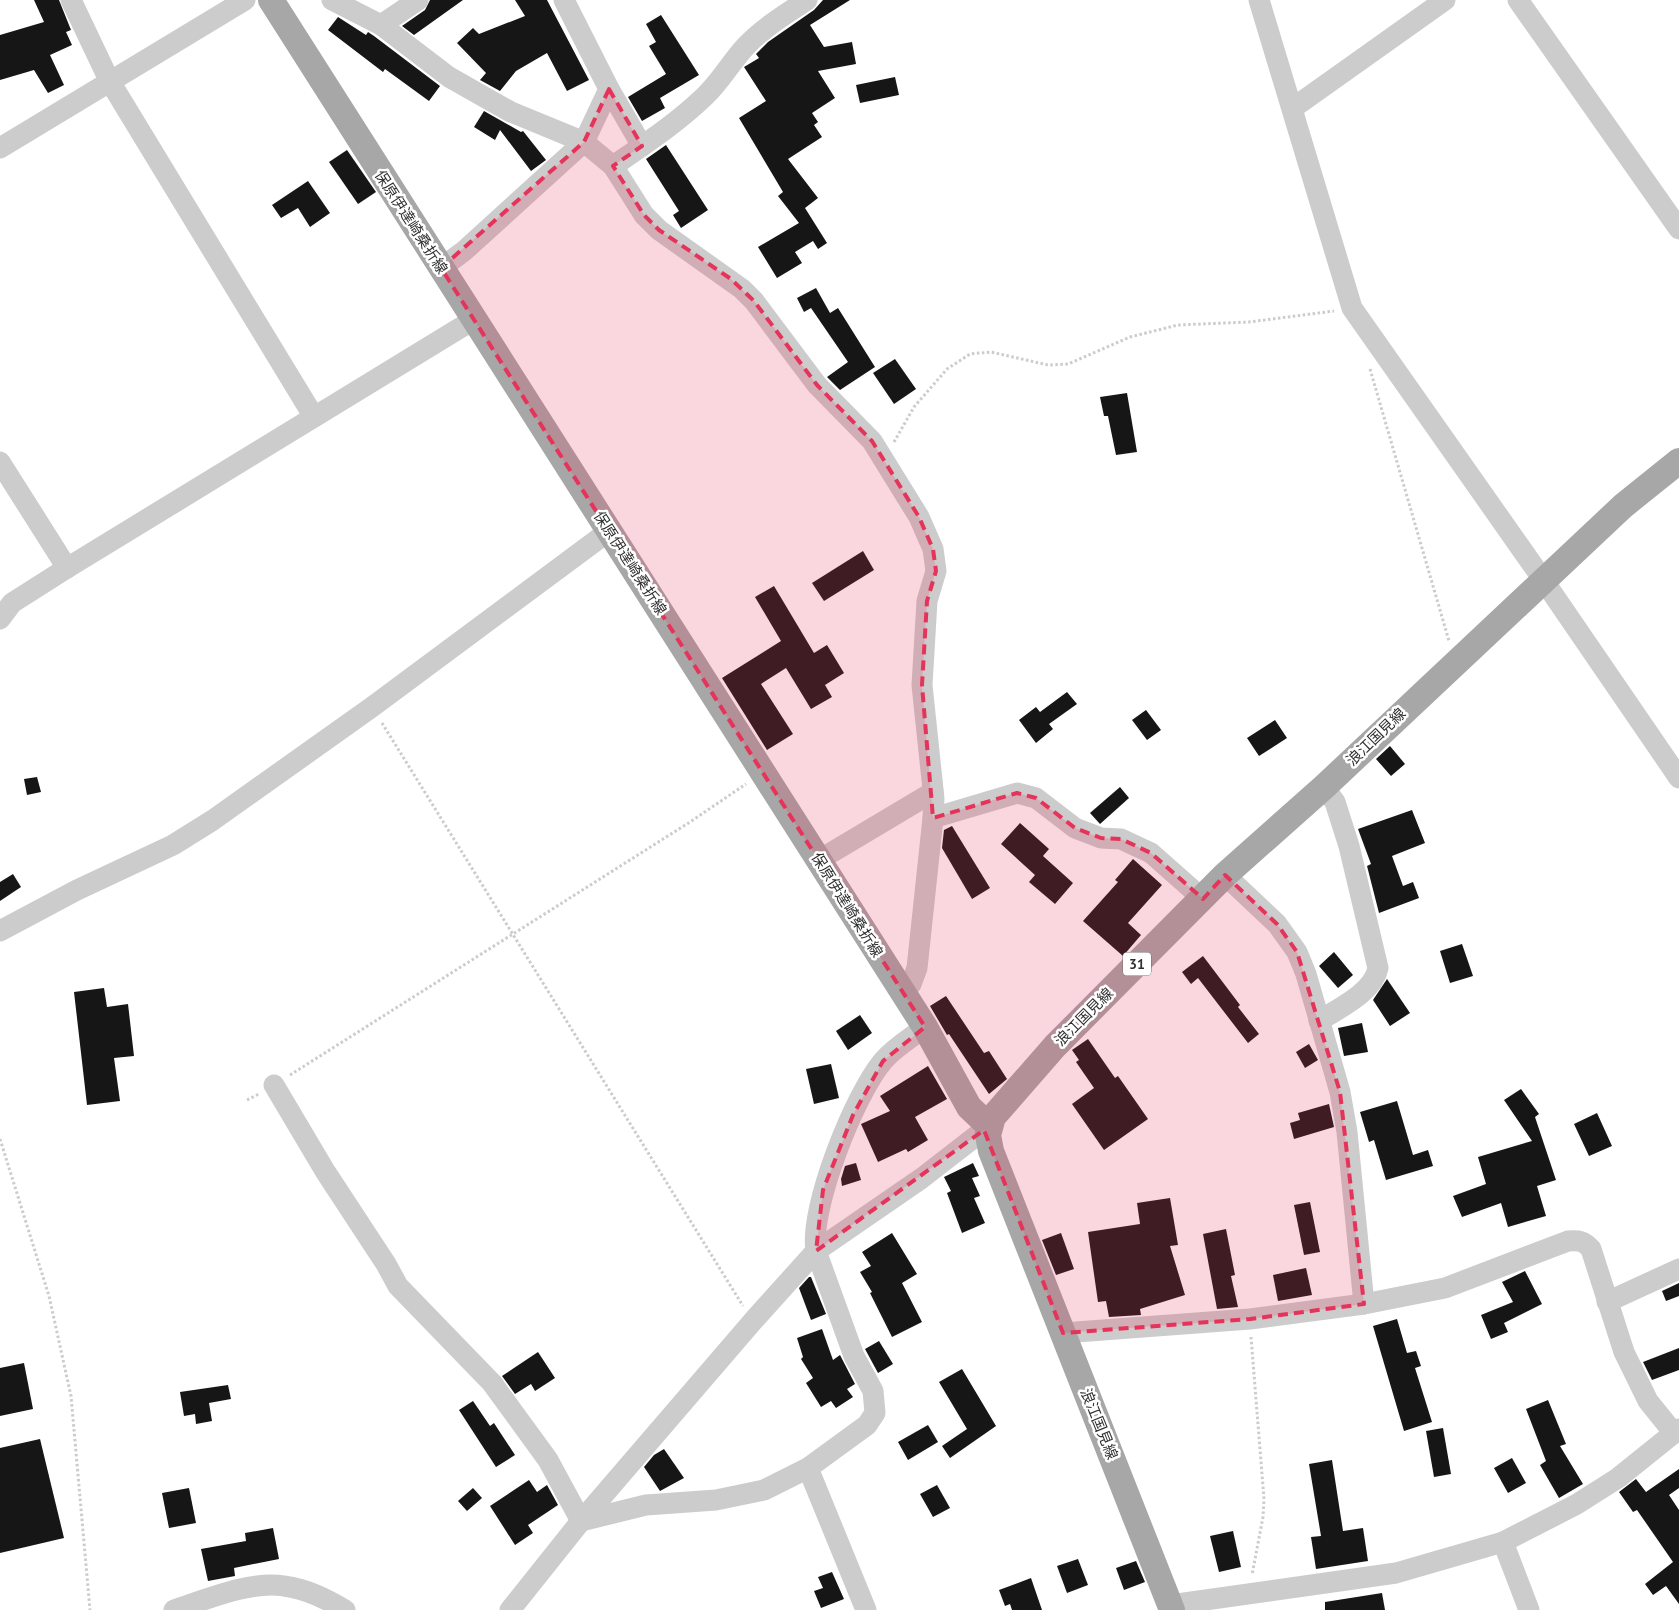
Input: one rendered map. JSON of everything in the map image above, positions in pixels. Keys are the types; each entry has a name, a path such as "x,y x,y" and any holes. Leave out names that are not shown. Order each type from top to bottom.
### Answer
{"main road":[{"name":"保原伊達崎桑折線","path":"271,0 925,1027 969,1106 989,1126"},
{"name":"浪江国見線","path":"1171,1607 991,1150 988,1142 989,1126 993,1117 1055,1046 1225,875 1324,787 1623,506 1679,461"}],"street":[{"path":"71,0 109,80 314,416"},
{"path":"0,148 109,80 245,0"},
{"path":"332,0 381,25 449,77 511,112 584,142 613,166 651,223 742,289 754,302 817,385 858,424 884,457 920,517 933,549 936,571 927,601 922,685 934,818 917,968 911,984 903,993"},
{"path":"381,25 418,0"},
{"path":"564,0 609,90 642,146"},
{"path":"613,166 667,129 706,96 761,31 808,0"},
{"path":"1258,0 1293,108 1352,308 1544,581 1679,778"},
{"path":"1293,108 1445,0"},
{"path":"1518,0 1679,229"},
{"path":"441,268 464,251 584,142 609,90"},
{"path":"0,619 12,603 67,568 473,320"},
{"path":"0,462 67,568"},
{"path":"0,931 77,890 173,845 213,820 372,708 609,531"},
{"path":"1320,1021 1373,982 1378,968 1349,846 1335,802 1324,787"},
{"path":"819,860 933,792"},
{"path":"934,818 1017,793 1036,798 1076,828 1101,838 1121,839 1151,853 1203,899"},
{"path":"1225,875 1277,924 1287,937 1306,974 1340,1092 1347,1132 1364,1304"},
{"path":"581,1521 646,1505 716,1500 764,1490 808,1468 867,1425 875,1412 873,1391 854,1356 816,1251 815,1241 823,1190 853,1114 871,1079 883,1061 925,1027"},
{"path":"274,1085 324,1171 386,1264 398,1286 503,1396 548,1460 581,1521"},
{"path":"510,1610 581,1521 753,1321 816,1251 922,1178 989,1126"},
{"path":"1062,1333 1250,1319 1364,1304 1445,1288 1568,1241 1577,1240 1586,1243 1592,1249 1624,1352 1648,1401 1676,1431 1618,1478 1577,1504 1503,1542 1396,1573 1171,1607"},
{"path":"1607,1302 1679,1269"},
{"path":"808,1468 866,1610"},
{"path":"1503,1542 1529,1610"},
{"path":"174,1610 242,1588 282,1585 315,1594 345,1610"}],"path":[{"path":"884,457 914,407 947,369 970,354 991,352 1048,365 1068,364 1130,337 1178,325 1249,322 1352,308"},
{"path":"1369,366 1455,662"},
{"path":"372,708 753,1321"},
{"path":"247,1100 274,1085 513,934 764,773"},
{"path":"0,1139 49,1296 71,1396 90,1610"},
{"path":"1250,1319 1264,1499 1263,1517 1250,1594"}],"highlighted area":[{"path":"609,89 642,146 613,166 644,215 659,230 731,279 754,301 817,385 872,441 919,517 933,549 936,571 927,601 922,685 933,818 1017,793 1036,798 1075,828 1101,838 1121,839 1151,853 1203,899 1225,875 1277,924 1297,952 1340,1092 1364,1304 1250,1319 1063,1333 984,1130 816,1251 823,1190 853,1115 883,1061 925,1027 441,268 584,142"}],"building":[{"path":"34,0 59,0 71,30 66,32 72,45 50,55 64,85 48,93 34,70 0,80 0,35 44,22"},
{"path":"430,0 463,0 414,35 402,26 425,10"},
{"path":"515,0 547,0 589,80 567,91 547,53 516,71 500,91 480,80 486,73 457,43 473,28 479,34 525,16"},
{"path":"823,0 850,0 810,25 824,47 852,42 856,64 818,71 835,98 812,113 818,122 814,125 822,137 788,159 818,198 805,208 827,243 818,249 813,241 795,252 802,263 777,278 758,247 799,223 778,196 783,192 739,118 766,101 744,67 759,58 756,54 768,42 814,10"},
{"path":"661,15 699,75 660,98 665,108 642,121 628,97 666,74 649,46 656,42 646,24"},
{"path":"338,17 366,35 368,32 374,36 440,86 429,101 385,69 383,72 328,30"},
{"path":"895,77 899,95 860,103 856,85"},
{"path":"484,111 521,132 523,131 546,160 531,171 500,130 495,140 474,127"},
{"path":"666,145 708,210 681,228 673,215 679,211 646,159"},
{"path":"347,150 376,192 358,204 329,162"},
{"path":"308,181 330,213 310,227 298,208 281,218 272,205"},
{"path":"816,288 830,313 838,308 875,367 840,390 827,377 848,362 811,308 804,312 797,298"},
{"path":"895,359 916,389 894,404 873,373"},
{"path":"1127,393 1137,452 1116,455 1108,416 1104,416 1100,397"},
{"path":"863,551 874,570 824,601 812,583"},
{"path":"774,586 814,653 827,645 844,673 825,685 832,697 811,709 786,668 761,684 793,734 767,750 722,678 781,641 755,597"},
{"path":"1067,692 1077,704 1049,724 1053,729 1036,743 1019,720 1036,707 1040,712"},
{"path":"1146,710 1161,730 1147,740 1132,720"},
{"path":"1275,720 1287,738 1259,756 1247,738"},
{"path":"1390,746 1405,764 1391,776 1376,759"},
{"path":"37,777 41,792 27,795 24,779"},
{"path":"1120,787 1129,798 1100,824 1090,813"},
{"path":"1412,810 1425,843 1392,856 1403,886 1413,882 1419,898 1379,913 1367,866 1371,864 1358,829"},
{"path":"1020,823 1049,849 1043,856 1073,883 1055,904 1029,882 1035,875 1001,844"},
{"path":"952,826 990,888 972,899 942,848 944,830"},
{"path":"1133,859 1162,885 1128,923 1141,935 1123,956 1083,921 1118,882 1115,880"},
{"path":"13,874 21,887 0,901 0,882"},
{"path":"1462,944 1473,976 1450,983 1440,951"},
{"path":"1334,952 1353,975 1338,988 1319,966"},
{"path":"1203,956 1259,1034 1248,1043 1198,978 1191,984 1182,972"},
{"path":"1387,979 1410,1013 1390,1026 1373,1000"},
{"path":"104,988 107,1007 128,1004 134,1056 114,1058 120,1101 87,1105 74,992"},
{"path":"946,996 984,1053 989,1051 1007,1079 989,1094 949,1034 947,1035 930,1006"},
{"path":"860,1015 872,1033 848,1050 836,1031"},
{"path":"1362,1023 1368,1052 1344,1056 1338,1028"},
{"path":"1088,1039 1115,1078 1118,1076 1148,1119 1104,1150 1072,1104 1094,1088 1076,1062 1079,1060 1072,1050"},
{"path":"1309,1044 1318,1060 1305,1068 1296,1052"},
{"path":"831,1064 839,1098 814,1104 806,1069"},
{"path":"928,1066 947,1099 915,1117 928,1140 908,1152 906,1149 878,1162 861,1124 890,1111 880,1096"},
{"path":"1521,1089 1539,1114 1535,1117 1556,1180 1537,1186 1546,1216 1508,1227 1501,1203 1462,1217 1453,1196 1486,1184 1478,1157 1532,1141 1504,1100"},
{"path":"1397,1101 1413,1155 1428,1150 1433,1166 1386,1180 1374,1140 1369,1142 1360,1112"},
{"path":"1329,1104 1334,1127 1294,1139 1290,1123 1300,1120 1298,1113"},
{"path":"1597,1113 1612,1146 1589,1156 1574,1124"},
{"path":"856,1163 861,1180 842,1186 841,1179 845,1166"},
{"path":"973,1163 979,1176 972,1178 980,1196 974,1198 985,1223 962,1233 947,1193 951,1191 944,1177"},
{"path":"1170,1198 1178,1245 1170,1246 1185,1295 1140,1309 1141,1315 1109,1317 1106,1301 1098,1302 1088,1232 1140,1224 1137,1203"},
{"path":"1310,1202 1320,1252 1304,1255 1294,1205"},
{"path":"1226,1229 1235,1275 1231,1276 1238,1307 1217,1309 1203,1234"},
{"path":"892,1233 917,1274 902,1283 922,1322 892,1337 870,1293 872,1292 860,1272 871,1266 862,1252"},
{"path":"1061,1233 1074,1269 1056,1275 1042,1240"},
{"path":"1306,1268 1312,1295 1278,1301 1273,1275"},
{"path":"1525,1271 1542,1304 1504,1323 1508,1332 1491,1339 1481,1315 1513,1302 1502,1282"},
{"path":"811,1277 826,1314 811,1320 799,1288"},
{"path":"1679,1283 1679,1296 1666,1301 1662,1291"},
{"path":"1397,1319 1407,1353 1416,1351 1421,1366 1415,1368 1432,1422 1404,1431 1373,1326"},
{"path":"822,1329 833,1360 840,1355 855,1384 847,1389 853,1397 836,1408 831,1401 821,1407 806,1383 813,1378 801,1359 803,1357 797,1338"},
{"path":"879,1341 893,1364 878,1373 865,1349"},
{"path":"1679,1348 1679,1370 1652,1380 1643,1362"},
{"path":"538,1352 555,1378 535,1391 531,1384 515,1394 502,1376"},
{"path":"24,1363 33,1409 0,1416 0,1368"},
{"path":"962,1369 996,1426 950,1458 942,1446 967,1429 939,1382"},
{"path":"228,1385 231,1399 209,1403 212,1421 196,1424 195,1414 184,1416 180,1392"},
{"path":"1548,1400 1566,1444 1560,1446 1583,1484 1559,1498 1540,1465 1546,1461 1526,1409"},
{"path":"473,1401 490,1426 494,1423 515,1455 496,1467 459,1410"},
{"path":"928,1425 938,1442 908,1460 898,1442"},
{"path":"1443,1428 1451,1474 1434,1477 1426,1431"},
{"path":"40,1439 64,1538 0,1553 0,1448"},
{"path":"664,1449 684,1478 660,1491 644,1467 654,1455"},
{"path":"1512,1458 1526,1483 1508,1493 1494,1468"},
{"path":"1332,1460 1343,1531 1363,1528 1368,1561 1316,1569 1311,1537 1321,1536 1309,1464"},
{"path":"1679,1469 1679,1488 1669,1495 1679,1510 1679,1604 1666,1586 1653,1595 1645,1584 1673,1562 1637,1510 1633,1512 1619,1492 1636,1479 1646,1492"},
{"path":"529,1480 537,1492 547,1485 558,1505 528,1525 533,1533 515,1545 490,1506"},
{"path":"937,1485 950,1508 933,1517 920,1494"},
{"path":"189,1488 196,1523 169,1528 162,1493"},
{"path":"473,1488 482,1498 467,1511 458,1501"},
{"path":"273,1528 279,1559 234,1568 235,1576 208,1581 201,1549 246,1541 245,1533"},
{"path":"1233,1531 1241,1567 1219,1572 1210,1536"},
{"path":"1078,1559 1088,1585 1067,1593 1057,1566"},
{"path":"1136,1561 1145,1582 1124,1590 1116,1568"},
{"path":"832,1572 844,1599 821,1608 814,1591 823,1588 818,1577"},
{"path":"1031,1578 1042,1610 1012,1610 1010,1604 1005,1606 999,1590"},
{"path":"1382,1593 1385,1610 1325,1610 1325,1602"}]}
